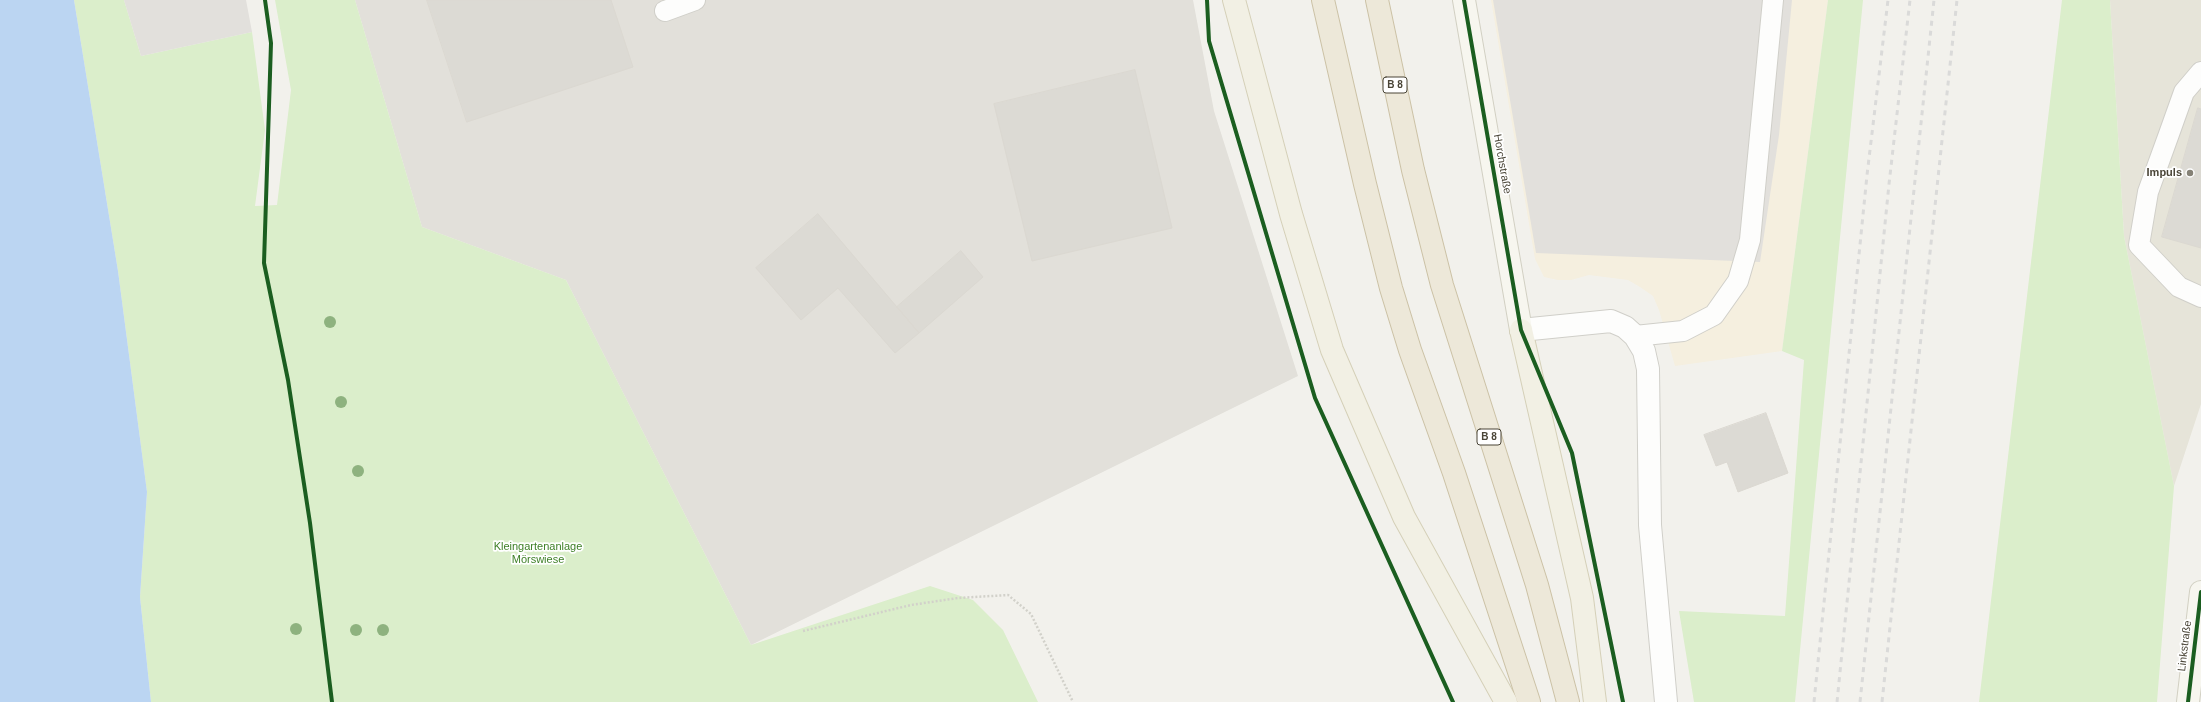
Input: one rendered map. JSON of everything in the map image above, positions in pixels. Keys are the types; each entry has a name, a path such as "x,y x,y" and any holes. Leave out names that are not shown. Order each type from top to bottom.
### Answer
{"highway":[{"path":"1323,0 1356,147 1391,288 1410,350 1454,473 1529,702"},
{"name":"B 8","path":"1377,0 1413,170 1442,285 1537,585 1568,702"}],"main road":[{"path":"1234,0 1290,214 1332,350 1404,517 1506,702"},
{"path":"1521,330 1582,598 1594,679 1595,702"}],"street":[{"name":"Horchstraße","path":"1464,0 1521,330"},
{"path":"1521,330 1610,321 1625,327 1635,336 1644,352 1648,369 1650,525 1666,702"},
{"name":"Linkstraße","path":"2188,702 2201,592"}],"lane":[{"path":"665,11 695,0"},
{"path":"1635,336 1683,332 1714,315 1738,281 1750,240 1773,0"},
{"path":"2201,72 2184,92 2166,141 2148,192 2139,244 2179,288 2201,297"}],"path":[{"path":"803,631 911,605 958,598 1008,595 1031,614 1073,702"}],"shaded area":[{"path":"124,0 246,0 252,32 141,56"},
{"path":"355,0 1193,0 1214,111 1298,376 751,645 566,280 422,227"},
{"path":"1491,0 1828,0 1782,351 1675,366 1659,310 1653,296 1640,287 1628,280 1589,275 1571,280 1558,280 1544,277 1535,259"},
{"path":"1493,0 1792,0 1779,135 1760,262 1536,253"},
{"path":"2110,0 2201,0 2201,404 2174,486 2124,236"}],"green space":[{"name":"Kleingartenanlage Mörswiese","path":"74,0 124,0 141,56 252,32 265,130 255,206 277,205 291,90 275,0 355,0 422,227 566,280 751,645 930,586 973,600 1003,630 1038,702 151,702 140,597 147,492 118,271"},
{"path":"1828,0 1863,0 1795,702 1694,702 1679,611 1785,616 1804,360 1782,351"},
{"path":"2062,0 2110,0 2124,236 2174,486 2157,702 1979,702"}],"water":[{"path":"0,0 74,0 118,271 147,492 140,597 151,702 0,702"}],"building":[{"path":"427,0 611,0 633,67 467,122"},
{"path":"1135,70 1172,228 1032,261 994,104"},
{"name":"Impuls","path":"2198,108 2201,109 2201,248 2162,237"},
{"path":"818,214 919,333 895,353 838,288 801,320 756,268"},
{"path":"961,251 983,277 919,333 897,307"},
{"path":"1766,413 1788,473 1738,492 1727,462 1716,466 1704,435"}],"railway":[{"path":"1814,702 1867,175 1888,0"},
{"path":"1837,702 1889,184 1910,0"},
{"path":"1860,702 1934,0"},
{"path":"1882,702 1957,0"}],"cycle path":[{"path":"265,0 271,43 264,263 288,380 310,523 332,702"},
{"path":"1207,0 1209,41 1315,398 1453,702"},
{"path":"1464,0 1521,330 1572,453 1623,702"},
{"path":"2188,702 2201,592"}],"place":[{"name":"Impuls","path":"2190,173"}]}
